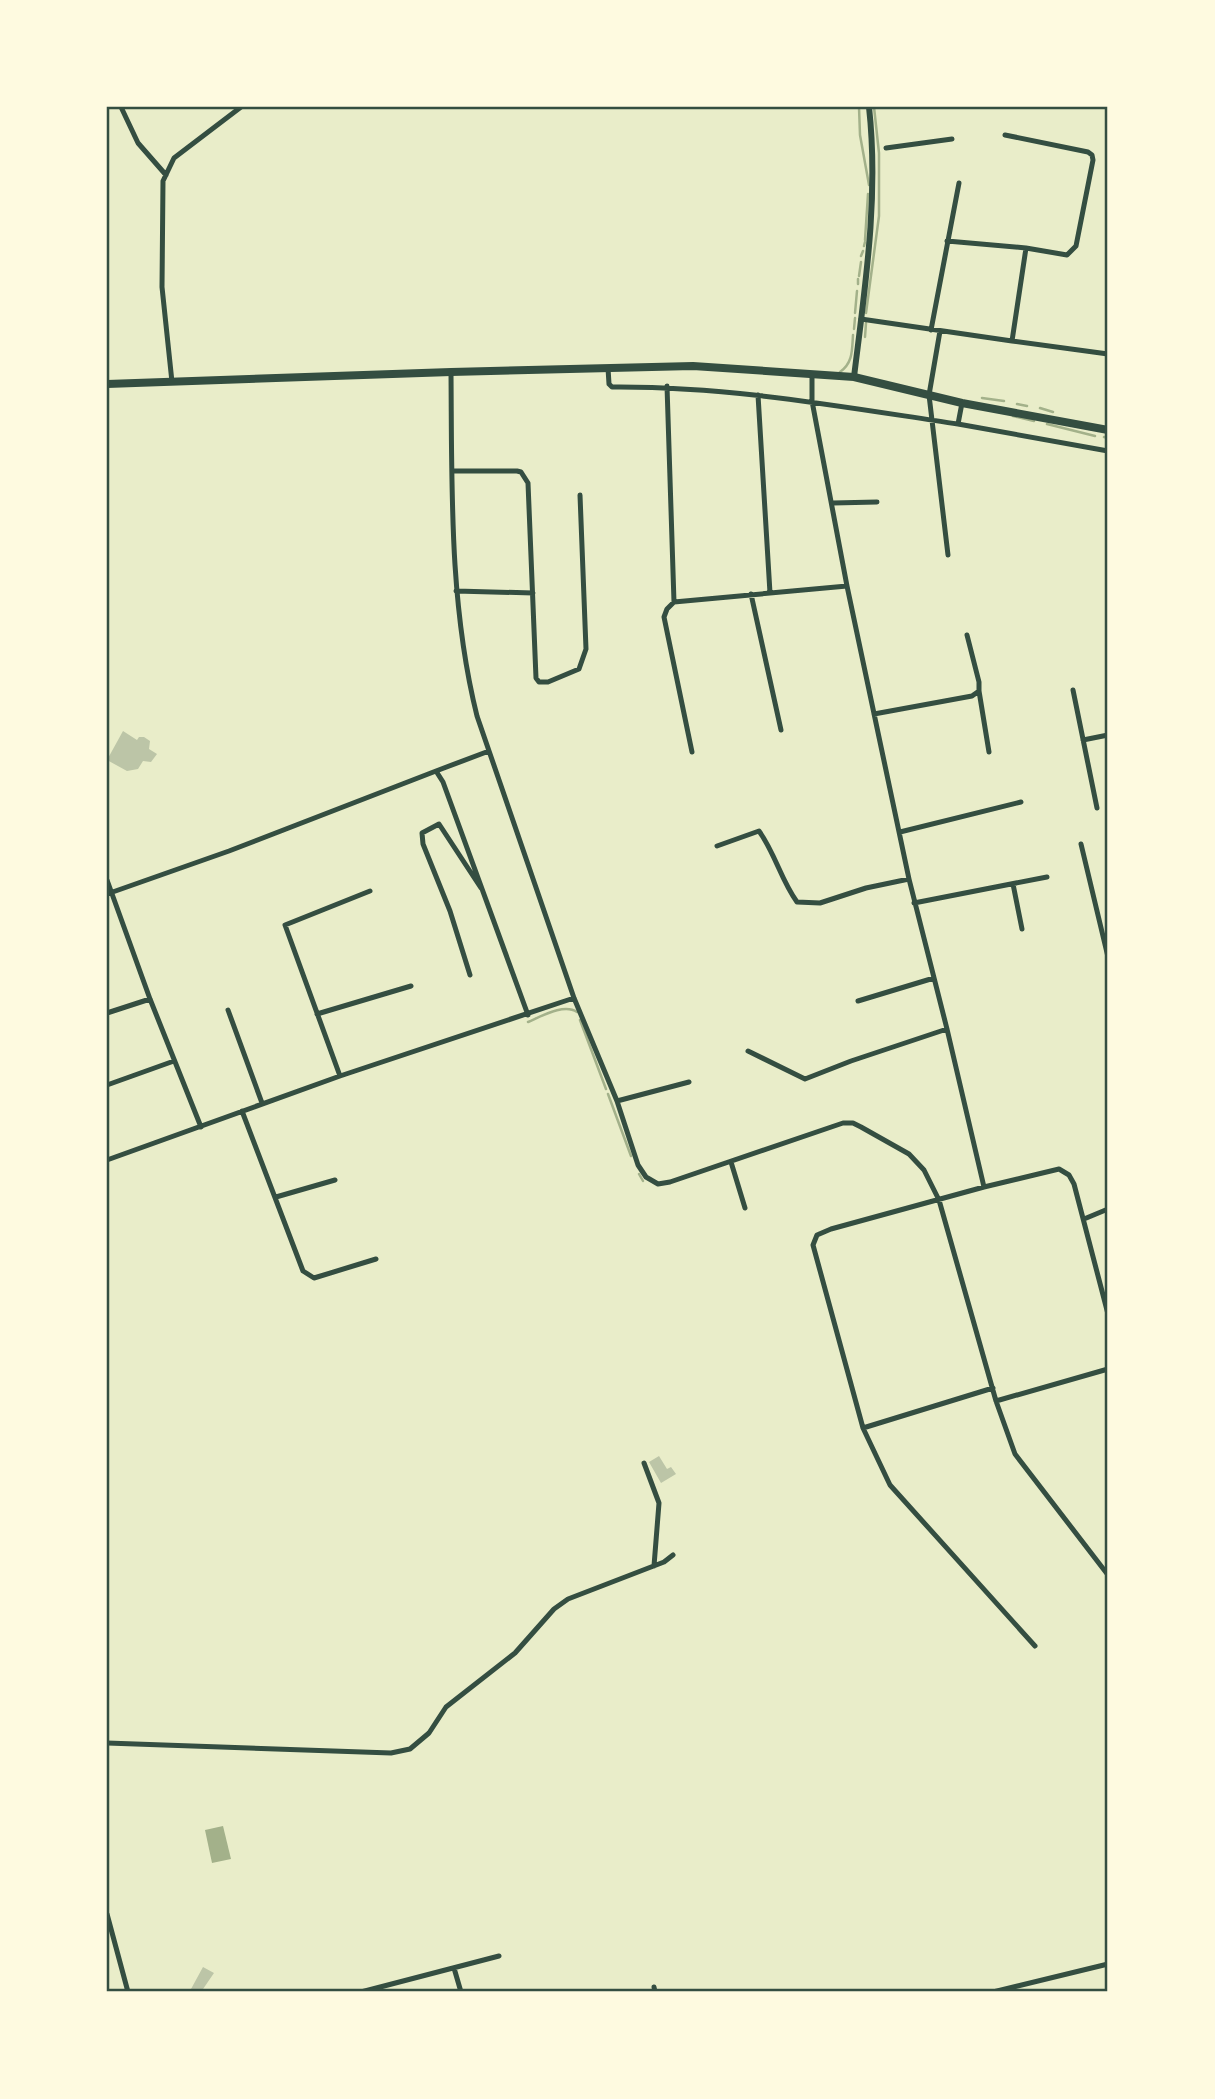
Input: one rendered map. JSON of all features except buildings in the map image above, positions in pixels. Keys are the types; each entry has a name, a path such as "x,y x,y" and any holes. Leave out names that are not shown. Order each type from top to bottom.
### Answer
{"highway":[{"path":"107,384 693,366 854,377 962,403 1108,430"}],"street":[{"path":"121,107 138,143 166,175"},
{"path":"172,383 162,287 163,181 174,158 241,107"},
{"path":"854,377 874,193 869,107"},
{"path":"947,241 1026,248 1068,255 1076,246 1093,155 1004,135"},
{"path":"886,148 952,139"},
{"path":"931,330 959,183"},
{"path":"1012,341 1026,248"},
{"path":"861,319 1108,354"},
{"path":"940,331 929,395 948,555"},
{"path":"608,368 609,384 612,387 667,386 812,401 1108,451"},
{"path":"451,372 456,591 465,669 477,716 574,998 617,1101 638,1165 646,1177 658,1184 670,1182 843,1123 853,1123 917,1160 939,1200 996,1401 1015,1454 1108,1575"},
{"path":"812,375 812,401 874,714 909,879 984,1187"},
{"path":"667,386 674,603"},
{"path":"758,395 770,593"},
{"path":"958,424 962,403"},
{"path":"452,471 517,471 525,476 528,482 536,678 539,682 548,682 579,669 586,649 580,495"},
{"path":"833,503 877,502"},
{"path":"692,752 664,617 667,609 674,603 847,586"},
{"path":"456,591 533,593"},
{"path":"751,594 781,730"},
{"path":"967,635 979,682 989,752"},
{"path":"1073,690 1097,808"},
{"path":"874,714 972,696 979,691"},
{"path":"1083,740 1108,735"},
{"path":"109,893 229,851 489,751"},
{"path":"436,771 443,782 486,896 528,1015"},
{"path":"900,832 1021,802"},
{"path":"470,975 450,911 423,844 422,833 439,824 486,896"},
{"path":"717,846 759,831 768,843 785,885 797,902 811,904 909,879"},
{"path":"1081,844 1108,957"},
{"path":"915,903 1048,877"},
{"path":"107,880 109,893 201,1127"},
{"path":"1013,884 1022,929"},
{"path":"340,1076 285,925 370,891"},
{"path":"858,1001 934,978"},
{"path":"317,1014 411,986"},
{"path":"107,1160 262,1103 574,998"},
{"path":"107,1013 150,999"},
{"path":"228,1010 262,1103"},
{"path":"748,1051 804,1080 851,1061 947,1029"},
{"path":"107,1085 174,1061"},
{"path":"617,1101 689,1082"},
{"path":"242,1111 298,1262 307,1276 323,1277 376,1259"},
{"path":"730,1163 745,1208"},
{"path":"1035,1646 890,1485 863,1428 813,1244 817,1235 831,1229 1059,1169 1069,1175 1074,1184 1108,1314"},
{"path":"276,1197 335,1180"},
{"path":"1084,1219 1108,1209"},
{"path":"996,1401 1108,1369"},
{"path":"863,1428 993,1388"},
{"path":"644,1463 659,1503 654,1566"},
{"path":"107,1743 391,1754 411,1749 429,1734 446,1707 515,1653 554,1609 568,1599 654,1566 673,1555"},
{"path":"107,1914 128,1992"},
{"path":"361,1992 499,1956"},
{"path":"993,1992 1108,1964"},
{"path":"454,1968 461,1992"}],"shaded area":[{"path":"223,1826 231,1859 212,1863 205,1830"}],"waterway":[{"path":"859,107 860,135 869,185"},
{"path":"866,313 879,216 879,153 874,107"},
{"path":"865,240 868,194"},
{"path":"864,246 865,242"},
{"path":"861,256 863,251"},
{"path":"859,276 861,262"},
{"path":"858,279 858,284"},
{"path":"855,313 857,291"},
{"path":"854,329 855,318"},
{"path":"865,337 866,323"},
{"path":"840,372 850,360 853,335"},
{"path":"982,398 1004,401"},
{"path":"1017,404 1027,406"},
{"path":"1040,408 1053,412"},
{"path":"1013,416 1034,421"},
{"path":"1047,424 1095,436"},
{"path":"1104,437 1108,438"},
{"path":"528,1022 559,1010 577,1012"},
{"path":"580,1020 606,1089"},
{"path":"608,1094 631,1156"},
{"path":"639,1174 643,1181"}]}
